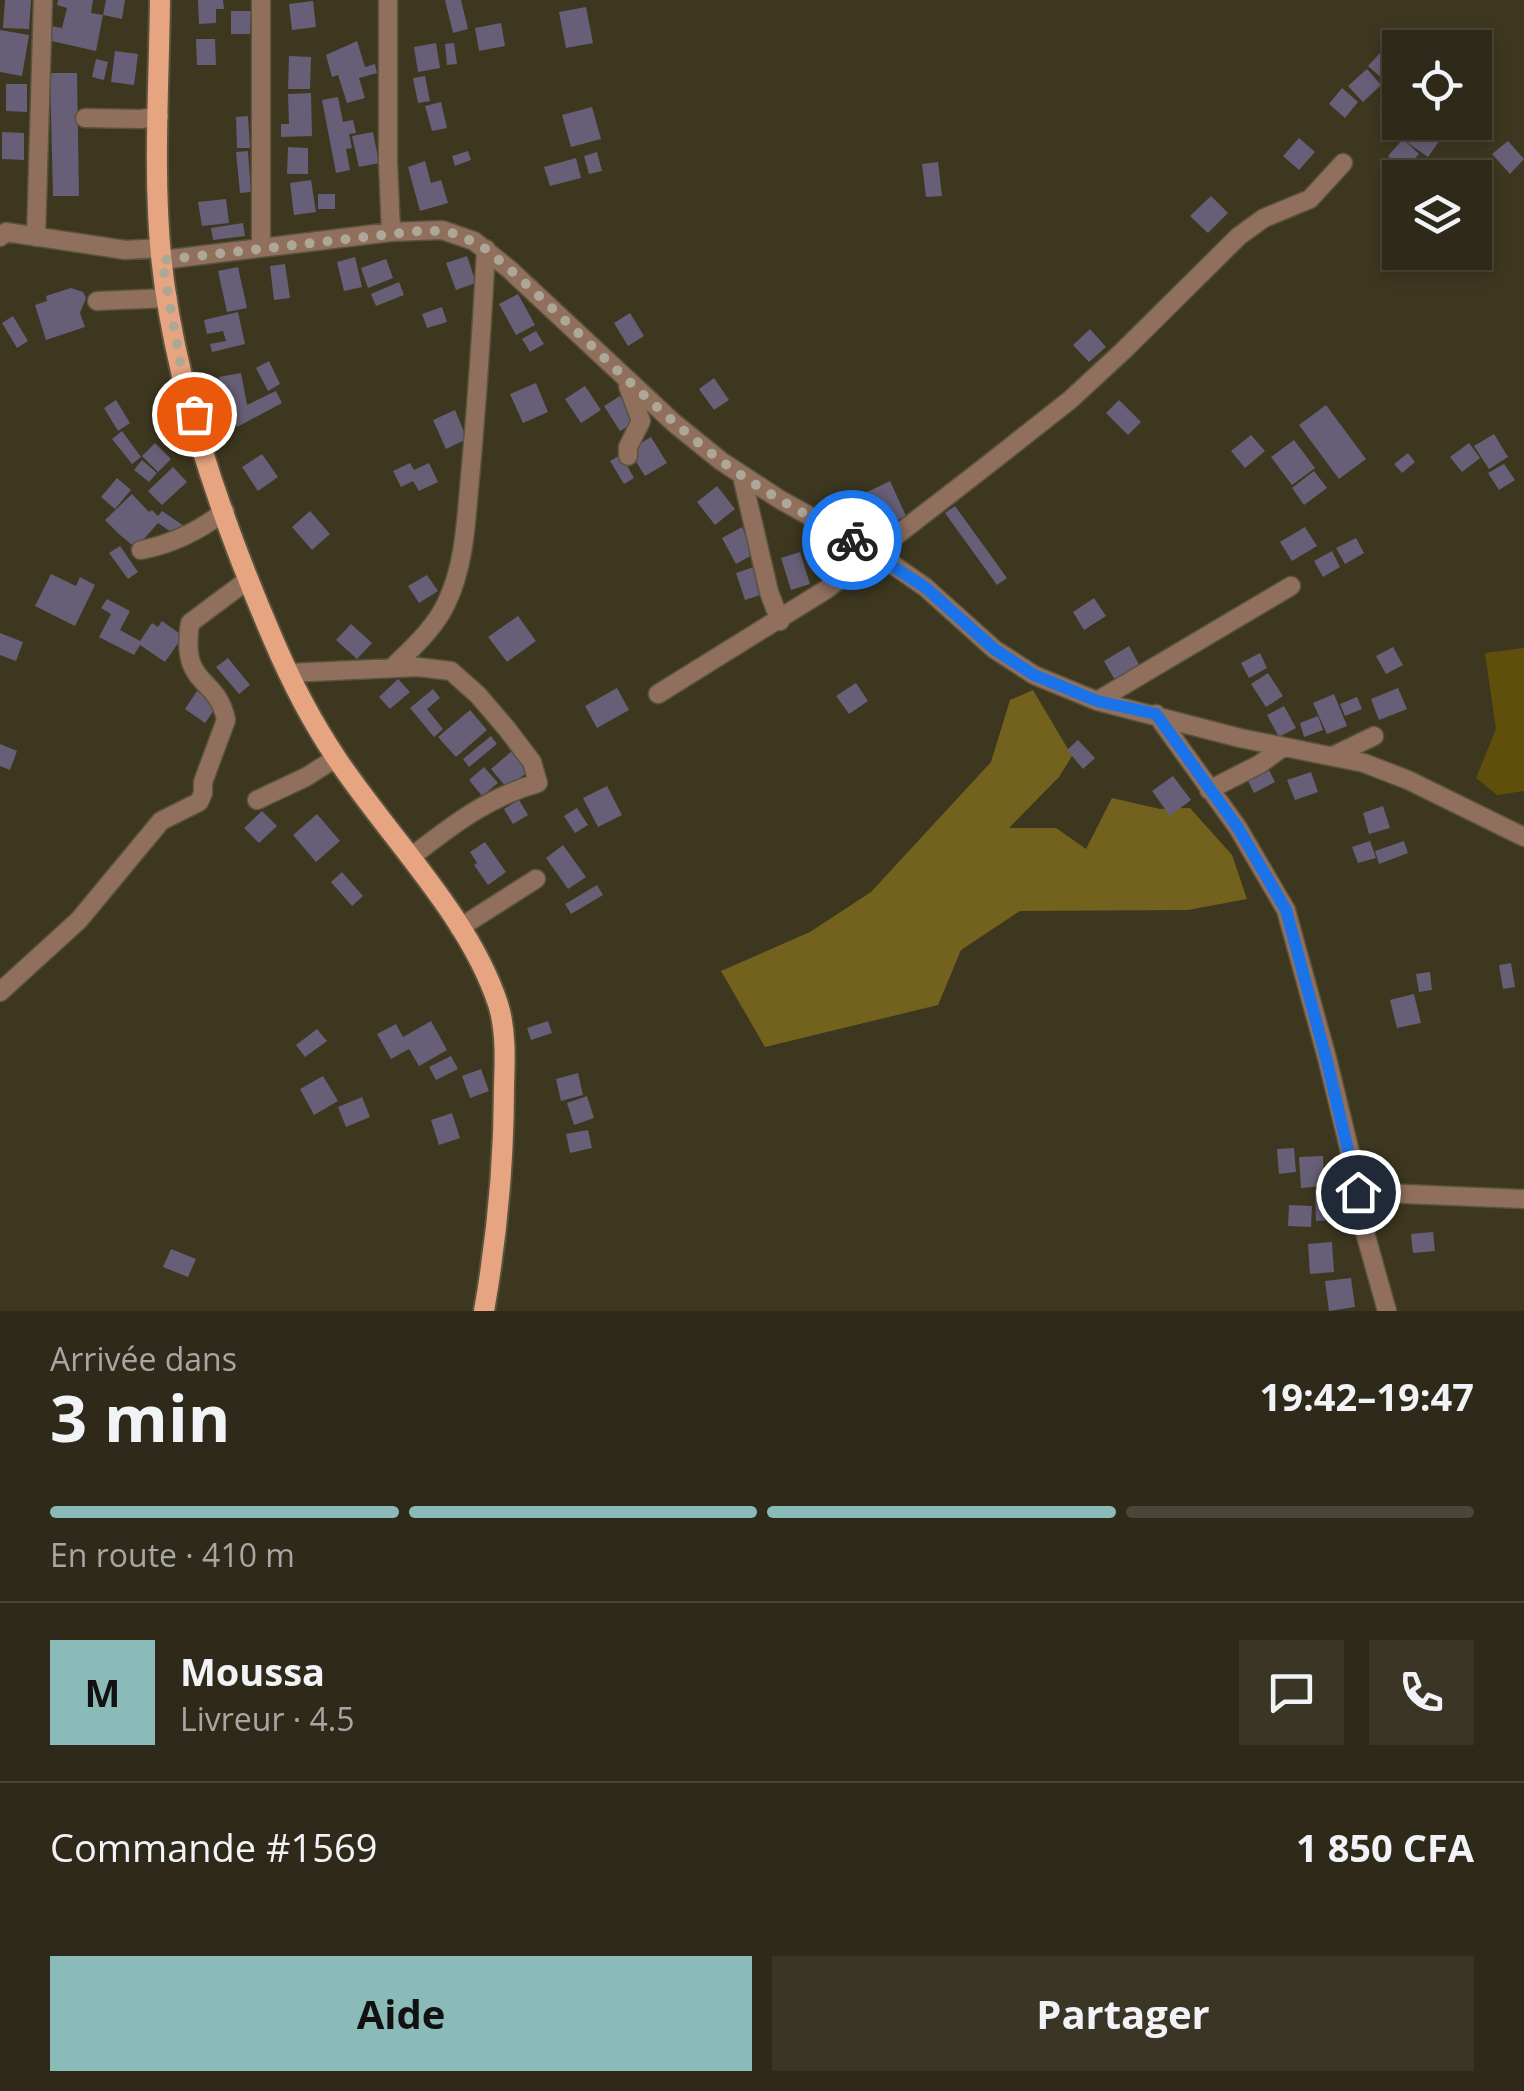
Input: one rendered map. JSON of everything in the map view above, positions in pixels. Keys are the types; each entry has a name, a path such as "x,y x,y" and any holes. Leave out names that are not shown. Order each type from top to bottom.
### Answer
{"main road":[{"path":"160,0 161,254 180,361 200,440 249,579 289,672 336,758 459,928 486,973 499,1007 504,1058 504,1158 484,1311"}],"street":[{"path":"36,237 43,0"},
{"path":"261,0 261,247"},
{"path":"388,0 391,232"},
{"path":"85,118 141,120 159,116"},
{"path":"658,694 780,621 876,553 1070,400 1124,352 1239,236 1264,218 1310,200 1342,164"},
{"path":"2,233 161,254 391,232 442,230 458,234 486,249 674,423 742,476 876,553 926,588 994,649 1034,675 1097,701 1283,747 1335,755 1408,780 1524,837"},
{"path":"392,668 422,638 444,607 456,580 473,448 486,249"},
{"path":"98,301 168,298"},
{"path":"624,376 641,421 628,446 628,456"},
{"path":"742,476 780,621"},
{"path":"140,550 188,536 225,511"},
{"path":"0,992 79,920 160,821 199,802 226,720 224,710 190,666 186,650 190,622 249,579"},
{"path":"1097,701 1291,586"},
{"path":"289,672 432,667 458,675 532,762 538,783 469,812 410,857"},
{"path":"1156,714 1263,866 1286,910 1387,1311"},
{"path":"1335,755 1374,736"},
{"path":"1209,790 1260,764 1283,747"},
{"path":"256,800 336,758"},
{"path":"459,928 536,880"},
{"path":"1358,1192 1524,1199"}],"shaded area":[{"path":"1524,648 1524,791 1497,795 1476,778 1496,729 1485,653"},
{"path":"1033,690 1072,756 1059,777 1009,828 1056,828 1086,849 1112,798 1160,809 1190,808 1232,855 1247,899 1188,910 1020,911 961,950 938,1005 765,1047 721,971 810,932 871,892 991,762 1010,700"}],"building":[{"path":"5,0 31,0 29,29 3,28"},
{"path":"58,0 93,0 91,13 103,15 96,51 47,40 50,26 62,28 67,8 57,5"},
{"path":"106,0 125,0 122,19 103,15"},
{"path":"198,0 223,0 224,9 216,9 216,23 199,24"},
{"path":"445,0 461,0 468,29 453,33"},
{"path":"313,1 316,27 292,30 289,4"},
{"path":"586,7 593,43 566,48 559,12"},
{"path":"231,11 251,11 250,34 231,34"},
{"path":"501,23 505,46 479,51 475,28"},
{"path":"0,30 29,35 22,76 0,72"},
{"path":"196,39 215,39 216,65 197,65"},
{"path":"357,41 365,67 375,64 377,73 359,78 365,98 347,103 338,75 332,77 326,55"},
{"path":"436,43 440,68 418,72 414,47"},
{"path":"454,43 457,64 447,65 445,44"},
{"path":"115,51 138,54 134,85 111,82"},
{"path":"1382,55 1382,78 1368,66"},
{"path":"289,56 311,57 310,89 288,89"},
{"path":"96,59 108,62 104,80 92,77"},
{"path":"1367,69 1381,85 1363,102 1348,86"},
{"path":"50,73 77,73 79,196 53,196"},
{"path":"425,76 430,101 418,103 413,78"},
{"path":"6,84 27,84 27,112 6,111"},
{"path":"1342,88 1358,102 1345,118 1329,104"},
{"path":"311,93 312,136 281,137 281,124 289,124 288,94"},
{"path":"338,97 343,122 353,120 356,133 349,134 352,148 346,149 350,170 336,173 322,100"},
{"path":"441,102 447,128 432,131 425,106"},
{"path":"592,107 601,139 571,147 562,115"},
{"path":"248,116 250,148 237,148 236,117"},
{"path":"2,132 24,133 24,160 2,159"},
{"path":"373,132 379,163 359,167 352,136"},
{"path":"1299,138 1315,152 1299,170 1283,156"},
{"path":"1402,140 1419,154 1413,160 1393,160 1388,156"},
{"path":"1410,140 1440,140 1428,157 1408,143"},
{"path":"1508,141 1524,159 1510,174 1492,154"},
{"path":"288,147 308,148 308,174 287,174"},
{"path":"248,151 251,192 240,193 236,152"},
{"path":"468,151 471,160 455,166 452,156"},
{"path":"597,152 602,171 589,174 584,156"},
{"path":"576,158 581,178 550,186 544,167"},
{"path":"425,161 431,183 441,180 448,203 420,211 408,167"},
{"path":"938,162 942,196 926,197 922,164"},
{"path":"311,180 316,212 294,215 290,183"},
{"path":"318,194 335,194 335,209 318,209"},
{"path":"1211,196 1228,213 1208,233 1190,216"},
{"path":"226,199 229,223 202,226 198,202"},
{"path":"243,223 245,236 213,240 211,228"},
{"path":"467,256 476,283 456,290 446,263"},
{"path":"355,257 362,287 344,291 337,262"},
{"path":"386,259 393,278 368,288 361,268"},
{"path":"285,264 290,298 274,300 270,266"},
{"path":"238,267 247,308 227,312 218,271"},
{"path":"399,282 404,295 376,306 371,294"},
{"path":"71,288 83,292 86,298 80,313 85,327 46,340 35,305 47,301 46,296"},
{"path":"518,294 535,325 516,335 499,304"},
{"path":"442,307 447,322 427,328 422,314"},
{"path":"238,312 245,344 212,352 210,344 226,341 223,331 207,334 204,320"},
{"path":"630,313 644,336 628,346 614,323"},
{"path":"13,316 28,341 17,348 2,323"},
{"path":"1090,329 1106,347 1089,362 1073,345"},
{"path":"536,331 544,344 530,352 522,339"},
{"path":"269,361 280,384 268,391 256,368"},
{"path":"241,373 247,405 276,391 282,403 237,427 232,417 233,429 222,432 217,411 228,409 219,377"},
{"path":"714,378 729,400 714,410 699,389"},
{"path":"536,383 548,412 523,423 510,394"},
{"path":"585,386 601,410 581,423 565,399"},
{"path":"620,396 636,422 620,431 604,406"},
{"path":"116,400 130,423 118,431 104,408"},
{"path":"1119,400 1141,422 1128,435 1106,413"},
{"path":"1326,405 1366,459 1339,479 1299,425"},
{"path":"455,410 467,439 446,449 433,420"},
{"path":"122,431 141,457 132,464 112,439"},
{"path":"1494,434 1508,457 1489,469 1474,446"},
{"path":"1251,435 1265,451 1245,468 1231,451"},
{"path":"651,437 667,463 645,476 629,450"},
{"path":"1294,440 1315,468 1292,485 1271,457"},
{"path":"155,443 171,459 158,472 142,456"},
{"path":"1469,443 1480,458 1462,472 1450,457"},
{"path":"1408,453 1415,462 1402,473 1394,464"},
{"path":"262,454 278,477 258,491 242,467"},
{"path":"621,455 634,478 624,484 610,461"},
{"path":"142,460 157,473 149,482 134,470"},
{"path":"410,463 414,470 429,463 438,482 419,491 413,481 401,487 393,471"},
{"path":"1504,464 1515,480 1499,490 1488,473"},
{"path":"173,467 187,482 162,505 148,491"},
{"path":"1314,471 1327,488 1304,505 1292,488"},
{"path":"117,478 131,490 115,509 101,497"},
{"path":"890,481 906,516 879,529 863,494"},
{"path":"717,486 735,509 715,525 697,502"},
{"path":"132,494 149,512 152,510 158,516 162,511 184,526 177,536 158,523 136,548 120,535 105,520"},
{"path":"955,506 1007,578 997,585 945,513"},
{"path":"310,511 330,534 312,550 292,527"},
{"path":"742,527 756,553 736,564 722,538"},
{"path":"1305,527 1317,546 1292,561 1280,542"},
{"path":"1356,538 1364,553 1345,564 1336,548"},
{"path":"120,546 138,572 128,579 109,553"},
{"path":"1332,551 1340,567 1323,577 1314,561"},
{"path":"800,552 810,584 791,590 781,558"},
{"path":"757,566 766,593 745,600 736,573"},
{"path":"51,574 76,586 80,577 95,585 75,626 35,606"},
{"path":"427,575 438,591 419,603 408,586"},
{"path":"1094,598 1106,616 1084,630 1073,612"},
{"path":"107,599 130,611 120,630 140,641 152,623 158,627 162,621 183,636 165,662 140,645 134,655 99,637 111,614 101,608"},
{"path":"518,616 536,641 507,662 488,637"},
{"path":"351,624 372,643 357,659 336,640"},
{"path":"0,633 23,642 16,661 0,655"},
{"path":"1129,646 1141,668 1116,682 1104,661"},
{"path":"1393,647 1403,665 1386,674 1376,656"},
{"path":"1260,653 1267,668 1249,678 1241,663"},
{"path":"228,658 250,685 239,694 216,667"},
{"path":"1268,673 1283,696 1266,707 1251,684"},
{"path":"398,679 410,692 390,709 379,697"},
{"path":"856,683 868,701 849,714 836,696"},
{"path":"617,688 629,710 597,728 585,706"},
{"path":"1398,688 1407,709 1379,720 1371,699"},
{"path":"433,689 440,698 427,709 443,729 434,737 410,708"},
{"path":"197,691 217,706 205,723 185,709"},
{"path":"1334,694 1347,726 1327,734 1313,703"},
{"path":"1357,697 1362,709 1345,716 1340,704"},
{"path":"1284,706 1296,728 1279,737 1267,715"},
{"path":"470,710 487,730 456,757 438,737"},
{"path":"1318,716 1323,730 1304,737 1300,723"},
{"path":"491,736 497,744 469,767 463,759"},
{"path":"1078,740 1095,758 1083,769 1067,750"},
{"path":"0,744 17,751 10,770 0,766"},
{"path":"512,751 529,771 507,788 491,769"},
{"path":"484,767 498,783 482,796 469,780"},
{"path":"1268,768 1275,782 1254,793 1247,779"},
{"path":"1311,772 1318,792 1295,800 1287,780"},
{"path":"1173,776 1191,800 1170,816 1152,791"},
{"path":"607,786 622,815 598,827 583,798"},
{"path":"519,800 528,815 513,824 504,809"},
{"path":"1383,806 1390,828 1369,834 1363,813"},
{"path":"577,808 588,825 575,833 564,816"},
{"path":"262,811 277,826 259,843 244,828"},
{"path":"317,814 340,841 316,862 293,835"},
{"path":"1370,841 1376,858 1358,863 1352,847"},
{"path":"1404,841 1408,853 1379,864 1375,851"},
{"path":"485,842 506,872 488,885 470,852"},
{"path":"563,845 586,877 568,889 546,858"},
{"path":"342,872 363,896 352,906 331,882"},
{"path":"597,885 603,895 571,914 565,904"},
{"path":"1511,963 1515,987 1503,989 1499,965"},
{"path":"1430,972 1432,990 1419,992 1416,974"},
{"path":"1414,994 1421,1023 1397,1028 1390,1000"},
{"path":"431,1021 447,1050 419,1066 409,1049 391,1059 377,1034 396,1024 403,1037"},
{"path":"548,1021 552,1033 531,1040 527,1028"},
{"path":"317,1029 327,1041 305,1057 296,1045"},
{"path":"451,1056 458,1069 436,1080 429,1067"},
{"path":"481,1069 489,1091 470,1098 462,1076"},
{"path":"578,1073 583,1095 561,1101 556,1079"},
{"path":"323,1076 338,1101 314,1115 300,1089"},
{"path":"587,1096 594,1118 574,1125 567,1103"},
{"path":"362,1097 370,1117 346,1127 338,1107"},
{"path":"452,1113 460,1138 439,1145 431,1120"},
{"path":"588,1130 592,1148 570,1153 566,1134"},
{"path":"1294,1148 1296,1172 1279,1174 1277,1149"},
{"path":"1323,1156 1324,1186 1301,1188 1299,1157"},
{"path":"1333,1189 1335,1220 1316,1221 1315,1190"},
{"path":"1289,1205 1312,1206 1311,1227 1288,1226"},
{"path":"1433,1232 1435,1251 1413,1253 1411,1234"},
{"path":"1332,1242 1334,1272 1310,1274 1308,1244"},
{"path":"171,1249 196,1259 188,1277 163,1267"},
{"path":"1351,1278 1355,1307 1329,1311 1325,1281"}],"way so far":[{"path":"194,414 162,260 391,232 442,230 474,241 509,268 674,423 721,461 852,540"}],"route":[{"path":"852,540 926,588 994,649 1034,675 1097,701 1156,714 1238,828 1286,910 1358,1192"}]}
